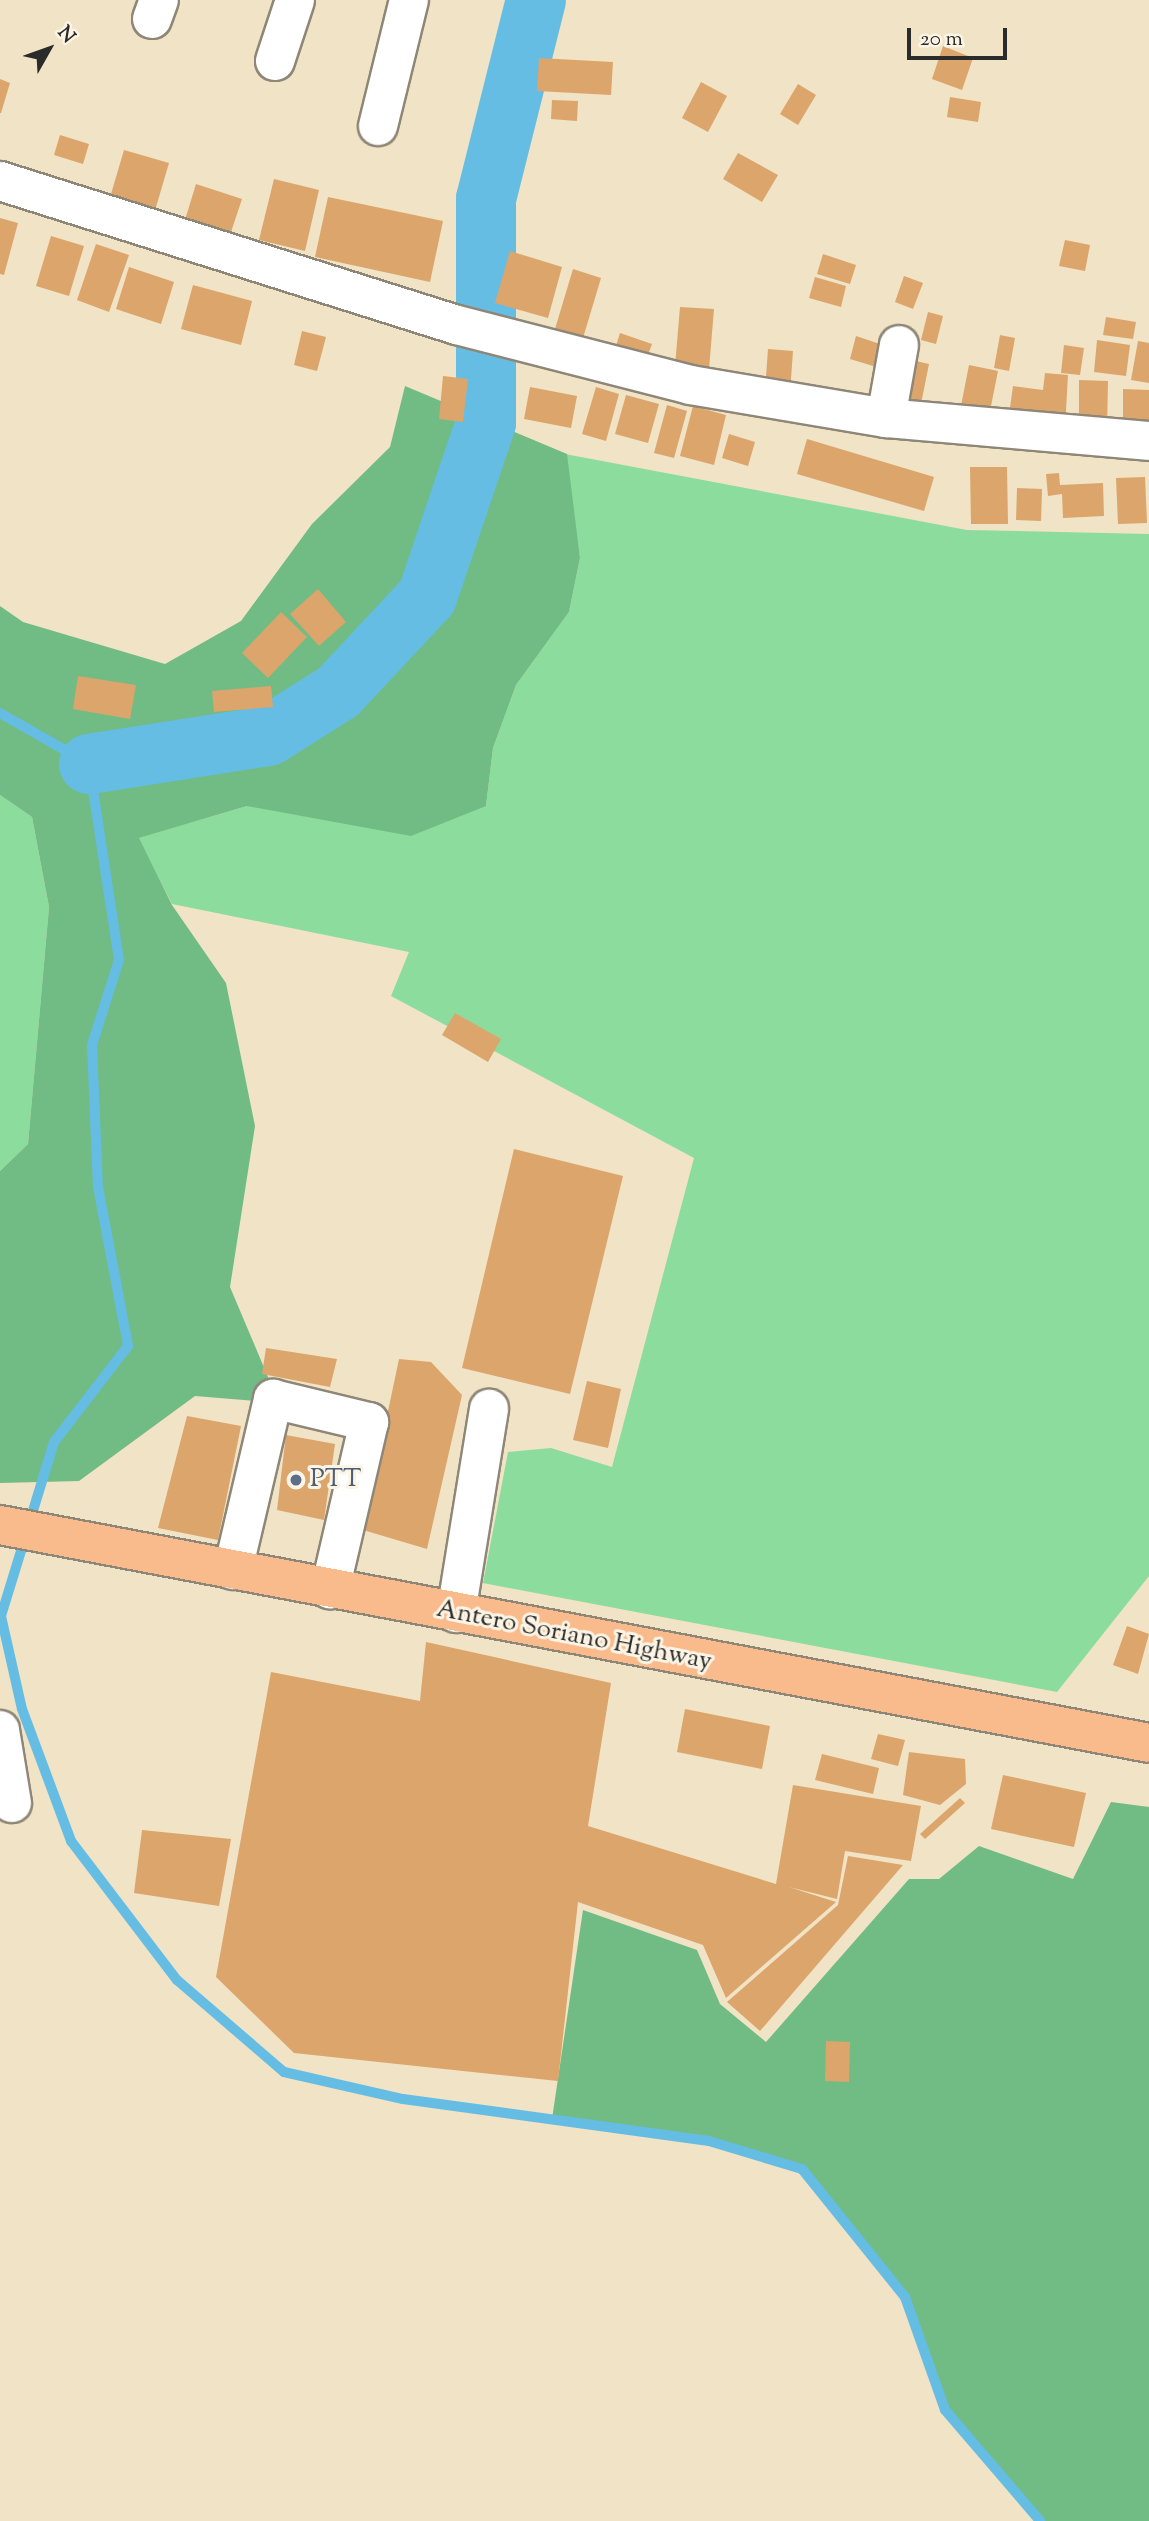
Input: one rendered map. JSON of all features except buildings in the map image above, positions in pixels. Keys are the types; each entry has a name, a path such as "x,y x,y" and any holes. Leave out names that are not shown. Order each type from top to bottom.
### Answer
{"main road":[{"name":"Antero Soriano Highway","path":"1,1525 51,1532 330,1590 1149,1743"}],"street":[{"path":"275,61 295,0"},
{"path":"378,126 409,0"},
{"path":"0,181 457,325 505,335 690,385 886,418 1149,441"},
{"path":"886,418 900,345"},
{"path":"233,1570 273,1399 369,1422 330,1590"},
{"path":"456,1613 489,1409"},
{"path":"0,1730 12,1803"}],"green space":[{"path":"405,386 567,454 580,558 569,612 516,685 493,748 486,806 411,836 247,806 139,838 172,905 226,983 255,1126 230,1287 279,1403 195,1396 79,1481 0,1483 0,1171 28,1144 49,907 32,817 0,795 0,606 23,622 165,664 241,621 312,524 390,447"},
{"path":"565,454 967,530 1149,534 1149,1576 1057,1692 483,1583 508,1452 551,1448 612,1467 694,1158 391,996 409,952 172,904 138,838 247,806 486,806 493,748 516,685 569,612 580,558"},
{"path":"0,795 32,817 49,907 28,1144 0,1171"},
{"path":"1111,1802 1149,1807 1149,2521 1040,2521 945,2410 905,2297 802,2169 709,2141 552,2119 583,1910 697,1950 720,2004 766,2042 909,1879 939,1879 979,1846 1073,1879"}],"waterway":[{"path":"89,764 268,736 338,692 427,597 486,423 486,199 536,0"},
{"path":"0,713 89,764 119,960 92,1045 98,1187 128,1346 54,1442 29,1524"},
{"path":"25,1538 1,1616 22,1709 71,1841 177,1980 284,2072 403,2099 709,2141 802,2169 905,2297 945,2410 1040,2521"}],"place":[{"name":"PTT","path":"296,1480"}]}
